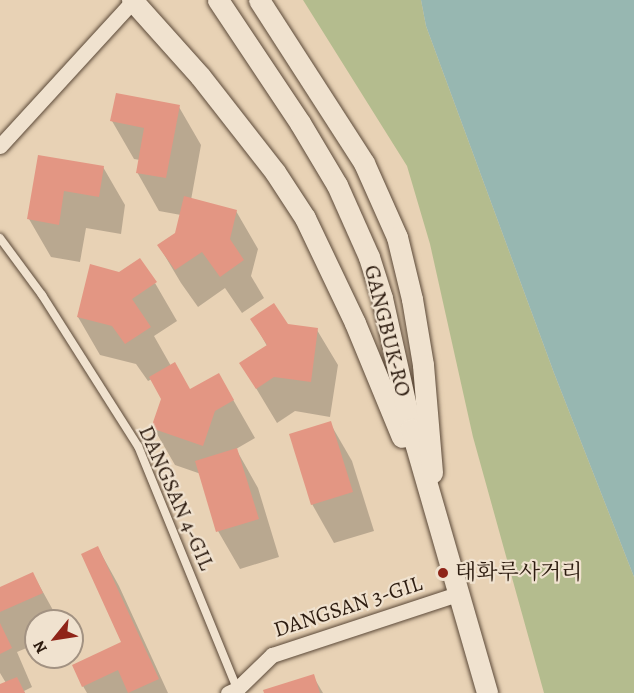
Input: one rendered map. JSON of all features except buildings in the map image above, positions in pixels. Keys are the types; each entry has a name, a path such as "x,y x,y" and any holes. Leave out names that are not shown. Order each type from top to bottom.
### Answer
{"street":[{"name":"GANGBUK-RO","path":"218,0 300,123 355,222 382,298 411,429 487,693"},
{"path":"259,0 364,163 397,237 412,299 423,365 429,421 433,510"},
{"path":"0,146 133,1 200,76 275,172 305,218 355,323 433,510"},
{"name":"DANGSAN 3-GIL","path":"235,692 272,655 458,594"}],"lane":[{"name":"DANGSAN 4-GIL","path":"0,238 42,296 138,446 235,692"}],"green space":[{"path":"303,0 421,0 426,26 554,373 634,577 634,693 544,693 473,437 430,244 407,166"}],"water":[{"path":"421,0 634,0 634,577 554,373 426,26"}],"place":[{"name":"태화루사거리","path":"443,573"}]}
